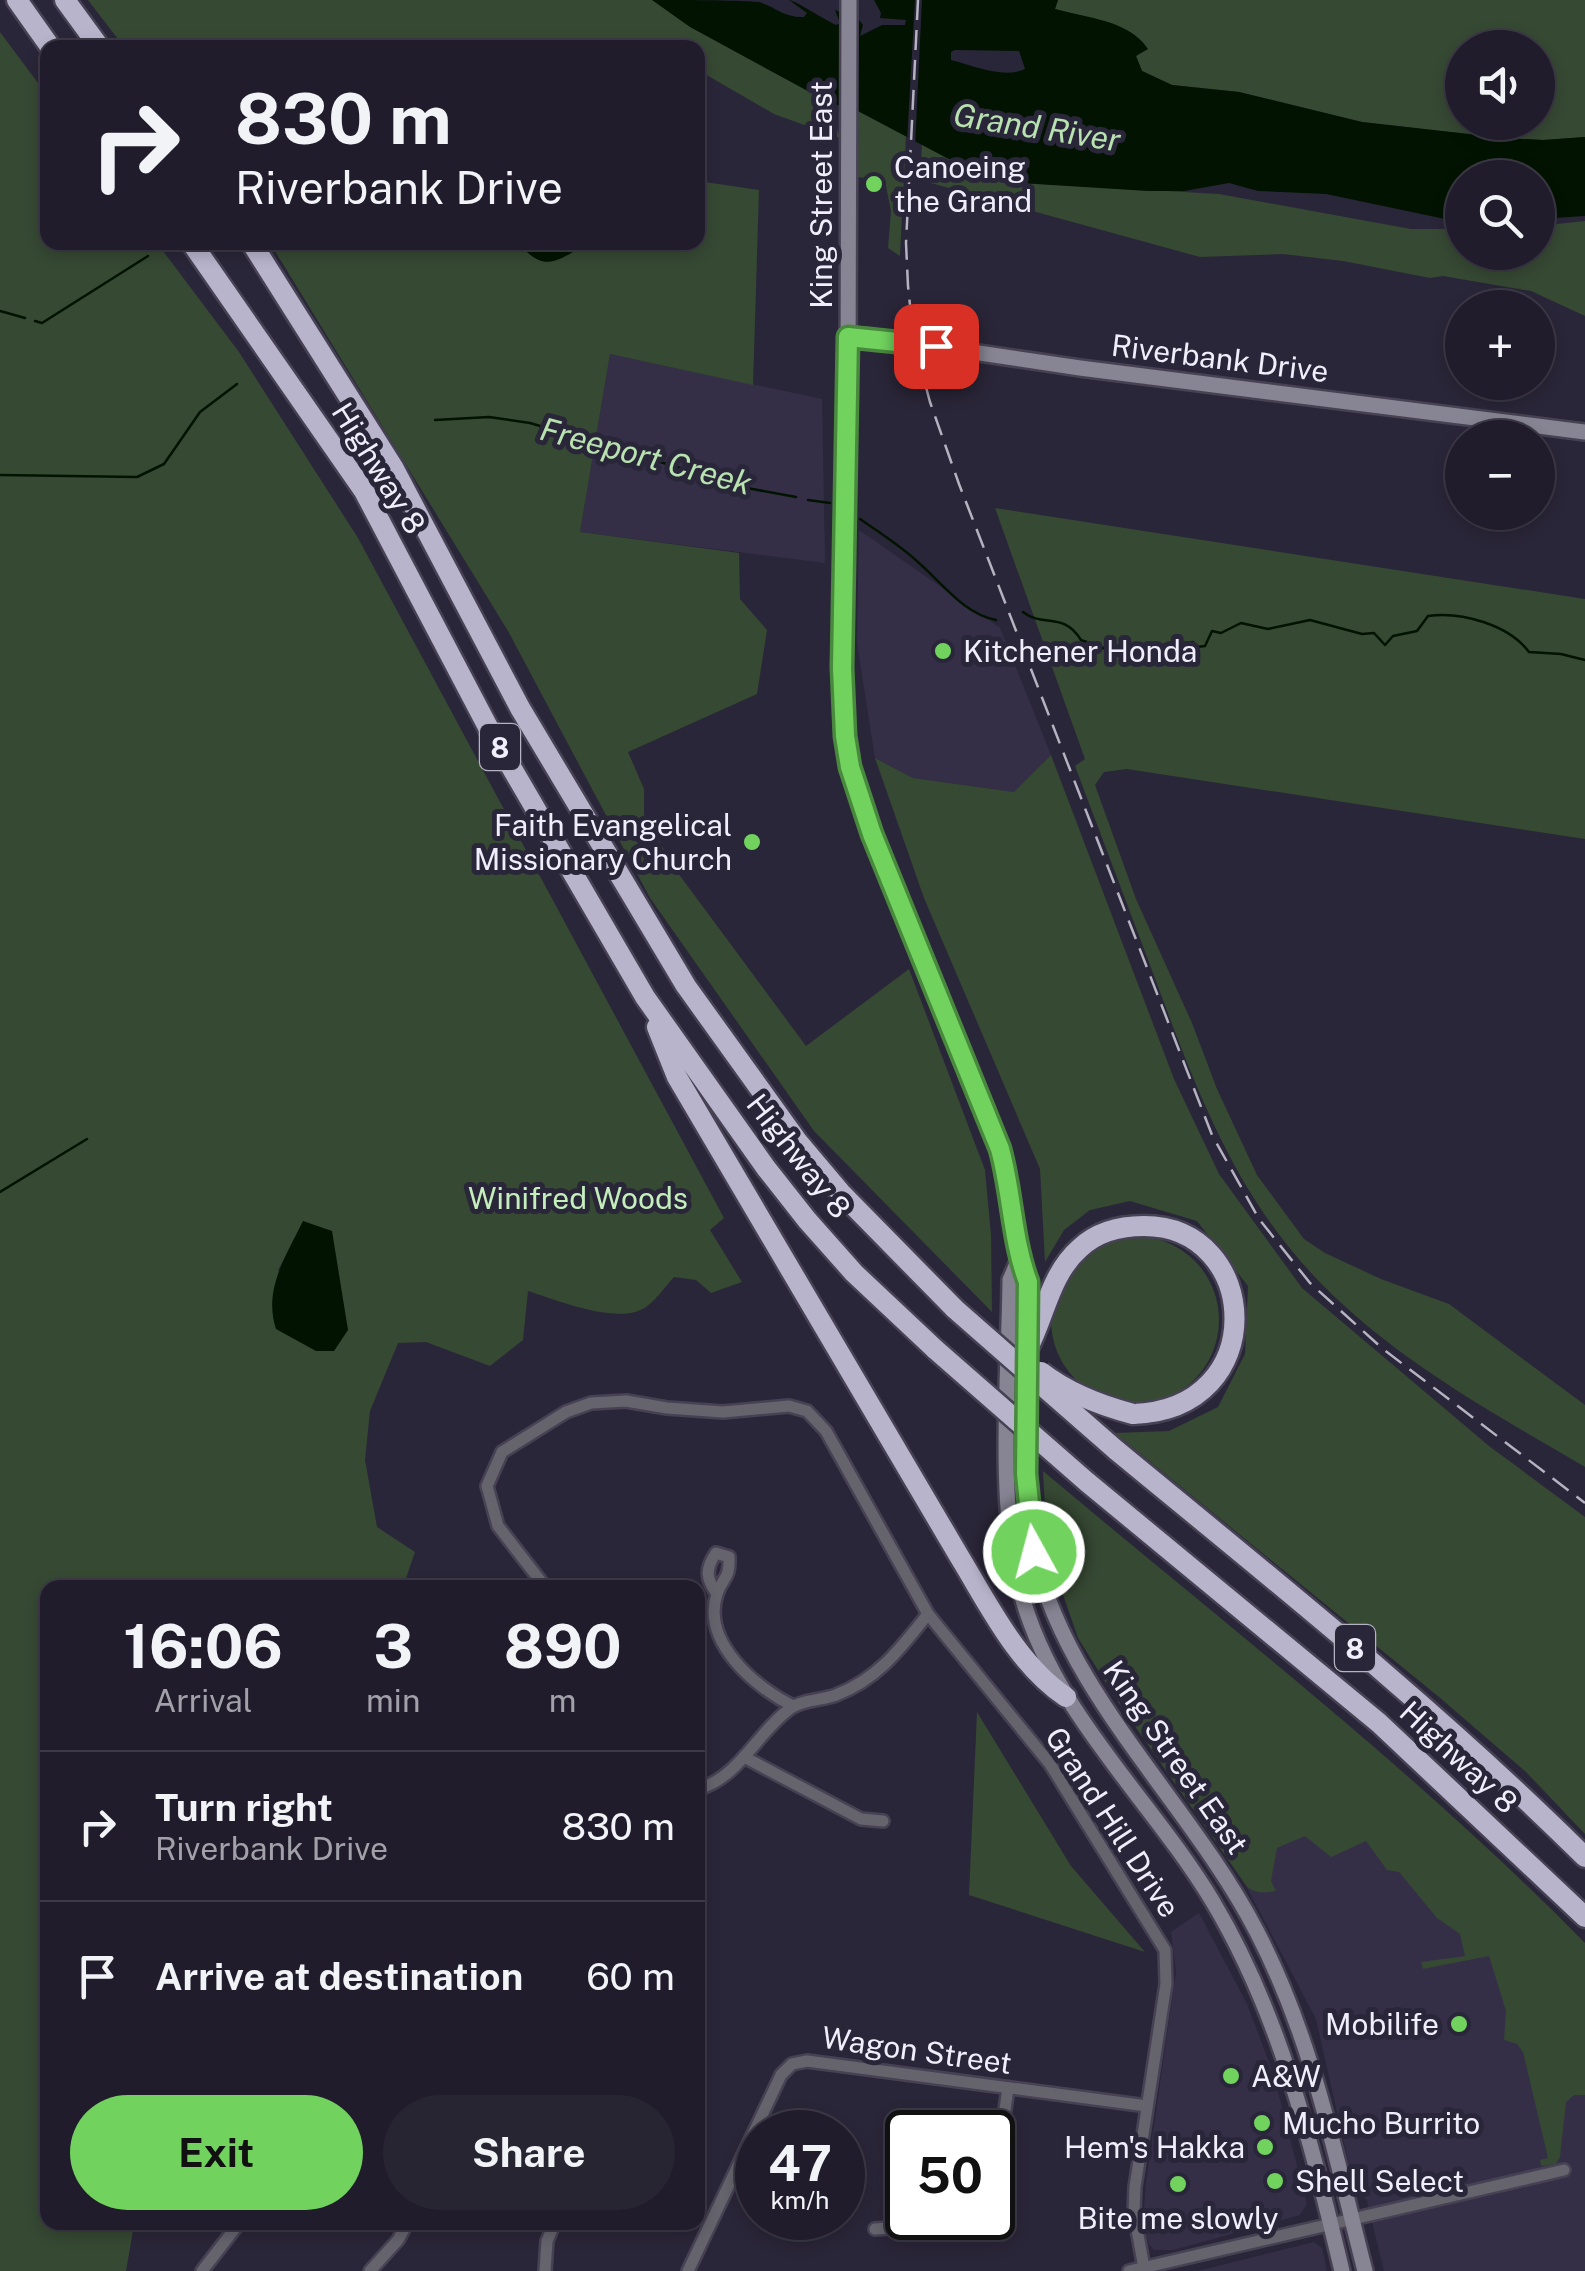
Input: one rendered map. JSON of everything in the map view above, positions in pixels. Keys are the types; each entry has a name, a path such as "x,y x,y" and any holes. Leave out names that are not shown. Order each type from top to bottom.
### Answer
{"highway":[{"path":"17,0 45,40"},
{"path":"65,0 94,40"},
{"name":"Highway 8","path":"197,250 364,491 490,729 645,997 766,1168 808,1220 854,1273 936,1350 1087,1482 1379,1723 1585,1918"},
{"name":"Highway 8","path":"256,250 393,467 520,708 686,986 798,1142 841,1193 955,1310 1046,1392 1404,1688 1585,1857"},
{"path":"645,997 677,1078 959,1556 1003,1628 1042,1681 1066,1697"},
{"path":"955,1310 978,1320 1067,1390 1107,1408 1132,1414 1170,1410 1205,1390 1226,1360 1232,1342 1235,1325 1231,1290 1215,1260 1186,1237 1154,1226 1123,1227 1080,1247 1057,1277 1043,1319 1027,1350"}],"main road":[{"name":"King Street East","path":"849,0 842,676 850,767 872,834 1000,1149 1010,1188 1019,1259 1028,1282 1028,1518 1037,1565 1054,1618 1079,1666 1221,1868 1286,1991 1310,2057 1365,2271"},
{"name":"Riverbank Drive","path":"848,337 895,340 1080,368 1585,432"},
{"name":"King Street East","path":"1019,1259 1010,1280 1008,1464 1012,1542 1028,1614 1066,1697 1188,1862 1242,1956 1275,2030 1332,2222 1342,2271"}],"street":[{"name":"Grand Hill Drive","path":"540,1580 498,1526 486,1486 502,1452 566,1412 591,1403 626,1401 723,1412 789,1406 807,1410 826,1432 928,1614 1050,1764 1165,1950 1166,1984 1134,2213 1144,2268"},
{"path":"717,1594 714,1619 742,1671 769,1694 793,1706 820,1702 854,1688 886,1667 928,1614"},
{"path":"705,1787 744,1757 793,1706"},
{"path":"744,1757 860,1819 882,1821"},
{"name":"Wagon Street","path":"688,2271 789,2065 805,2060 1147,2106"},
{"path":"1005,2110 1008,2088"},
{"path":"1129,2271 1564,2170"},
{"path":"874,2229 885,2228"},
{"path":"202,2271 234,2230"},
{"path":"370,2271 404,2230"},
{"path":"545,2271 546,2241 551,2230"}],"shaded area":[{"path":"610,354 822,399 825,563 580,532"},
{"path":"859,530 1000,628 1051,755 1014,792 913,778 875,758 857,643"},
{"path":"1383,1828 1495,1946 1585,2088 1585,2271 1384,2271 1367,2201 1352,2178 1316,2019 1245,1884 1274,1843 1306,1831"},
{"path":"1199,1913 1247,2004 1273,2073 1307,2204 1300,2215 1173,2250 1154,2250 1143,2223 1176,1972 1171,1932"},
{"path":"1314,2242 1322,2248 1327,2271 1198,2271"}],"green space":[{"path":"88,0 653,0 828,102 840,138 774,114 705,74 705,40 119,40"},
{"path":"1058,0 1585,0 1585,137 1555,139 1555,30 1445,30 1445,131 1362,122 1239,92 1172,85 1142,71 1136,56 1141,52 1113,25 1055,9"},
{"name":"Winifred Woods","path":"0,32 40,86 40,250 162,250 239,352 358,538 724,1218 710,1230 742,1282 711,1293 696,1280 674,1277 646,1307 620,1314 588,1310 528,1291 523,1340 490,1366 426,1342 398,1343 370,1411 365,1460 377,1527 415,1552 405,1580 40,1580 40,2230 132,2230 126,2271 0,2271","holes":["304,1222 334,1351 278,1270"]},
{"path":"858,111 906,136 900,256 888,248 891,211 885,181 858,177"},
{"path":"922,144 1006,182 1219,194 1411,229 1445,229 1445,270 1555,270 1555,224 1585,221 1585,316 1555,302 1555,290 1525,290 1443,276 1430,278 1283,254 1200,257 920,180"},
{"path":"705,182 759,190 753,385 610,354 580,532 739,553 740,599 767,630 757,694 628,752 644,789 644,814 675,869 806,1046 909,969 985,1170 992,1312 814,1131 650,898 508,631 274,250 526,250 537,259 573,252 705,250"},
{"path":"995,508 1585,599 1585,839 1127,769 1104,772 1095,785 1136,899 1257,1175 1304,1239 1381,1279 1449,1304 1585,1405 1585,1467 1429,1372 1356,1316 1292,1251 1247,1187 1195,1082 1075,766 1085,759"},
{"path":"1051,755 1174,1079 1219,1174 1302,1288 1489,1446 1585,1517 1585,1834 1526,1772 1439,1697 1115,1433 1169,1431 1218,1407 1245,1354 1248,1286 1197,1221 1130,1201 1090,1210 1064,1230 1045,1262 1040,1169 924,898 875,758 913,778 1014,792"},
{"path":"1135,1236 1167,1242 1195,1260 1213,1288 1219,1320 1213,1352 1195,1380 1167,1398 1135,1404 1103,1398 1075,1380 1057,1352 1051,1320 1057,1288 1075,1260 1103,1242"},
{"path":"1043,1471 1455,1818 1585,1943 1585,2095 1574,2095 1566,2102 1556,2164 1541,2166 1540,2160 1548,2158 1523,2052 1517,2044 1504,2040 1506,2011 1489,1956 1423,1969 1421,1962 1465,1956 1460,1934 1437,1918 1399,1872 1387,1870 1366,1841 1331,1857 1305,1836 1277,1848 1271,1881 1276,1891 1255,1891 1245,1884 1078,1638 1052,1563"},
{"path":"977,1712 1071,1866 1145,1952 969,1895"}],"water":[{"name":"Grand River","path":"652,0 759,2 804,17 807,13 789,0 836,25 840,23 835,10 859,20 863,25 860,36 882,25 905,25 906,20 880,18 874,0 1058,0 1055,9 1119,26 1140,39 1148,49 1136,56 1142,71 1172,85 1239,92 1362,122 1445,131 1445,140 1585,137 1585,216 1555,218 1555,160 1445,160 1445,219 1326,194 1258,191 1229,183 1184,191 1148,191 1006,182 958,164 858,111 828,102 690,27","holes":["1019,51 1025,69 1008,73 989,70 951,60 951,52"]},
{"path":"525,250 574,250 549,262"},
{"path":"303,1221 332,1231 348,1330 334,1351 316,1351 276,1329 274,1287"}],"pier":[{"path":"915,0 922,0 915,146 907,142"}],"waterway":[{"path":"35,321 42,323 148,256"},
{"path":"0,311 25,318"},
{"name":"Freeport Creek","path":"0,475 137,477 164,464 200,412 237,384"},
{"name":"Freeport Creek","path":"435,420 489,417 530,423 747,488 796,497"},
{"name":"Freeport Creek","path":"808,500 830,503"},
{"path":"860,519 905,551 964,605 996,620"},
{"path":"1023,612 1060,623 1081,640 1139,661 1150,643 1155,646 1193,642 1197,647 1205,646 1212,631 1221,633 1241,623 1268,629 1310,620 1362,634 1374,633 1385,645 1393,636 1417,631 1428,616 1441,615 1497,627 1529,652 1585,660"},
{"path":"0,1192 87,1139"}],"railway":[{"path":"918,0 906,243 914,343 959,484 1212,1135 1259,1219 1310,1283 1383,1349 1585,1503"}],"place":[{"name":"Canoeing the Grand","path":"874,184"},
{"name":"Kitchener Honda","path":"943,651"},
{"name":"Faith Evangelical Missionary Church","path":"752,842"},
{"name":"Mobilife","path":"1459,2024"},
{"name":"A&W","path":"1231,2076"},
{"name":"Mucho Burrito","path":"1262,2123"},
{"name":"Hem's Hakka","path":"1265,2147"},
{"name":"Shell Select","path":"1275,2181"},
{"name":"Bite me slowly","path":"1178,2184"}],"route":[{"path":"936,346 848,337 842,646 845,736 850,767 872,834 1000,1149 1010,1188 1019,1259 1028,1282 1026,1474 1034,1552"}]}
